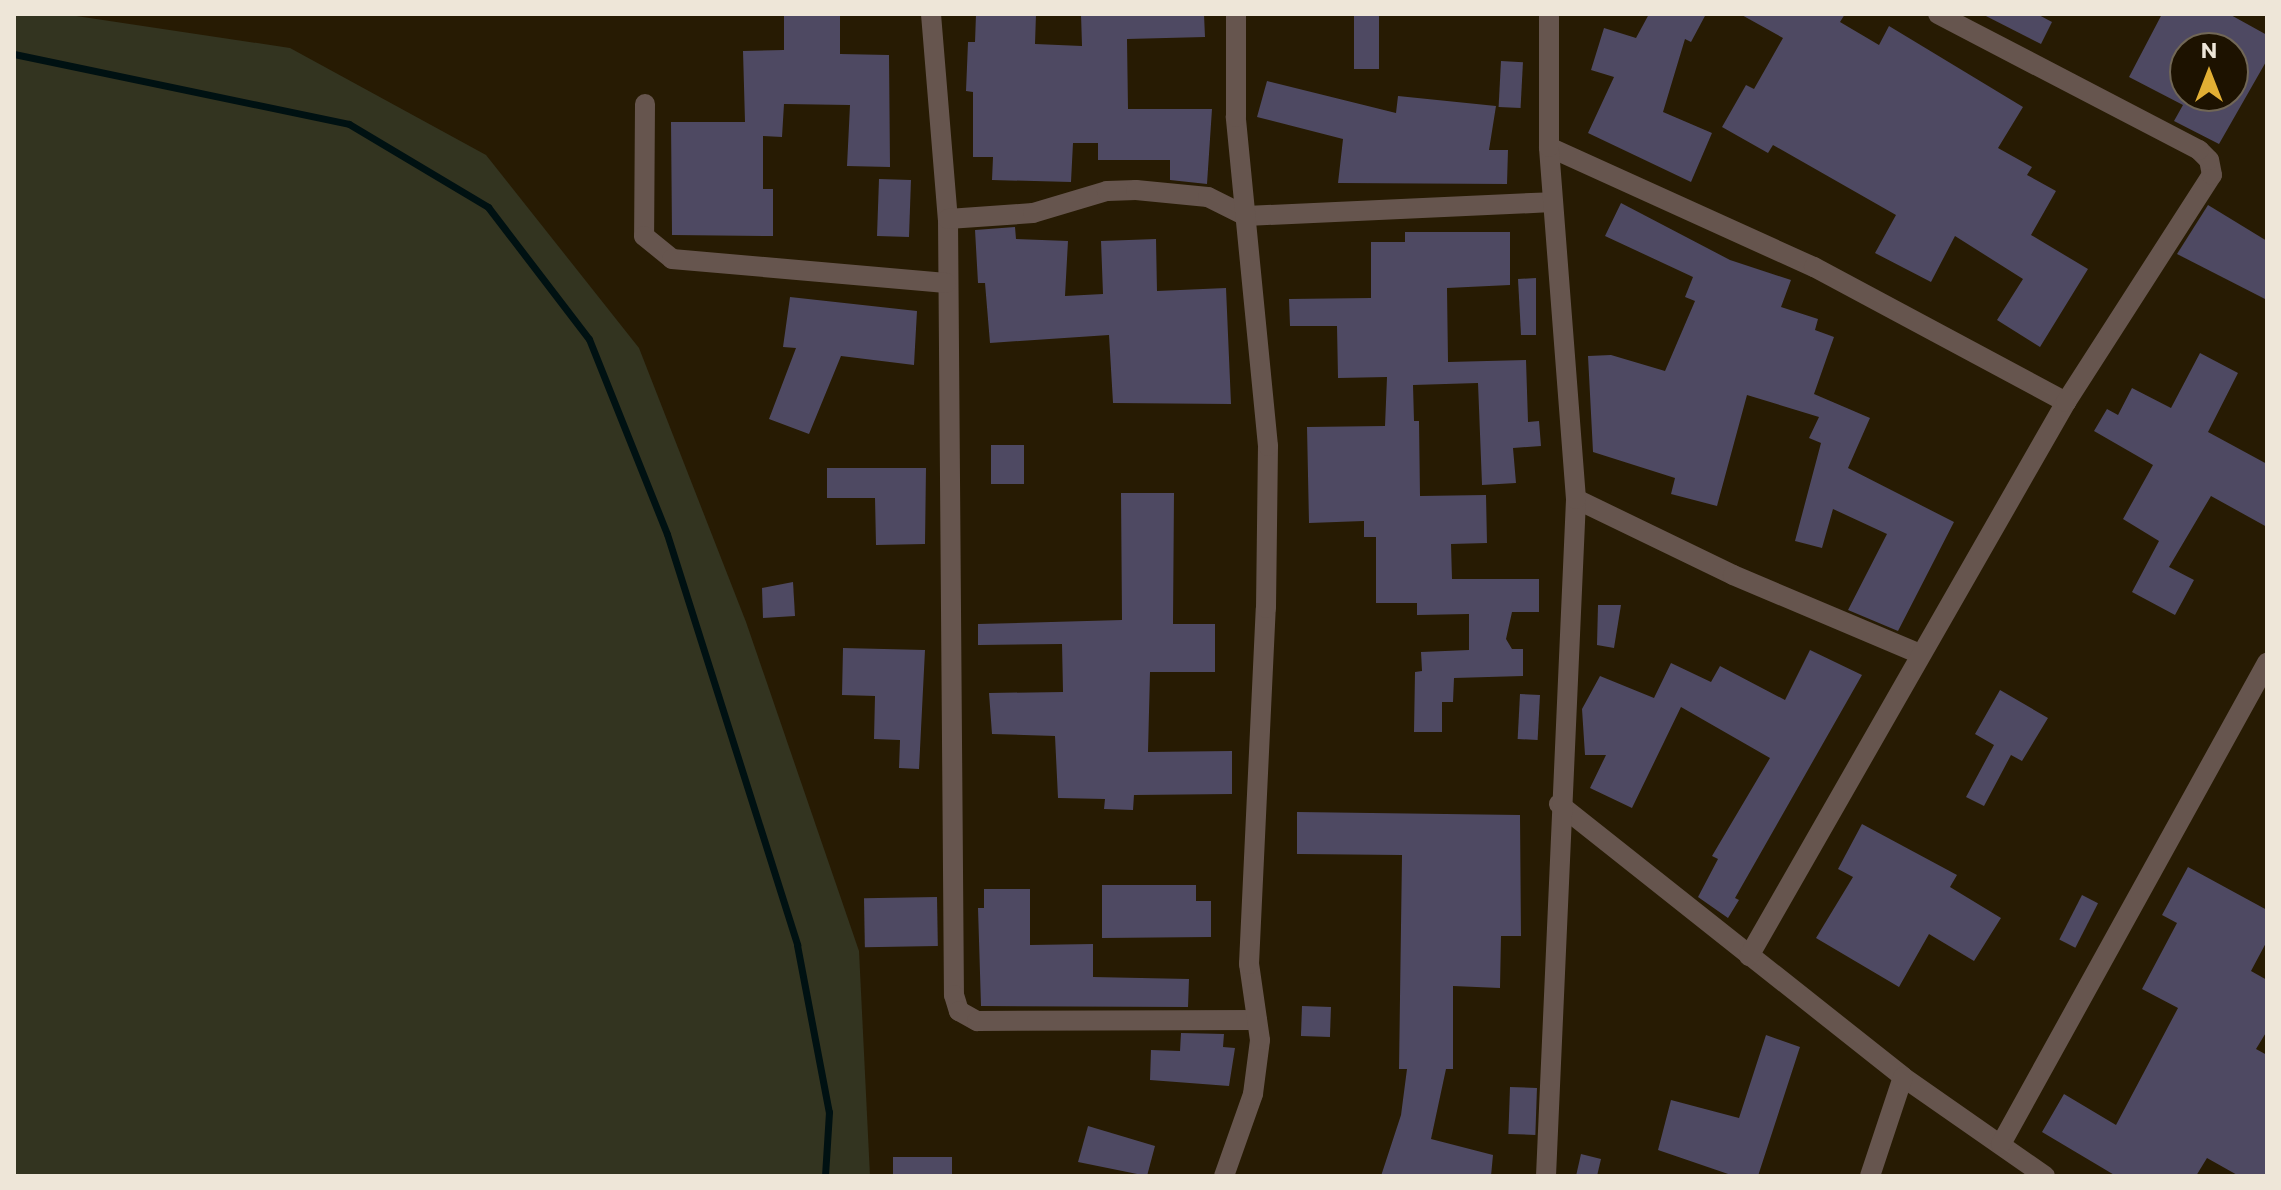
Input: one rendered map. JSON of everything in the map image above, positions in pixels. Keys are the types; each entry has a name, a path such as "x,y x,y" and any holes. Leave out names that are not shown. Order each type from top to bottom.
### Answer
{"street":[{"path":"931,14 948,219 946,283 956,781 954,995 959,1011 977,1021 1257,1020"},
{"path":"1224,1176 1253,1094 1260,1040 1249,964 1268,446 1236,117 1236,14"},
{"path":"1546,1176 1559,804 1576,499 1552,202 1549,14"},
{"path":"1749,956 2066,402 2212,175 2209,160 1938,14"},
{"path":"645,104 644,236 672,259 946,283"},
{"path":"1549,147 1814,267 2066,402"},
{"path":"948,219 1033,213 1107,191 1136,190 1208,197 1246,216 1552,202"},
{"path":"1576,499 1733,575 1920,654"},
{"path":"2001,1144 2267,663"},
{"path":"1559,804 1903,1077 2045,1176"},
{"path":"1870,1176 1903,1077"}],"green space":[{"path":"14,14 63,14 290,48 486,155 639,348 746,622 859,951 870,1176 14,1176"}],"building":[{"path":"784,14 840,14 840,54 889,55 890,167 847,166 850,105 784,104 782,137 763,136 763,189 773,189 773,236 672,235 671,122 745,122 743,51 784,50"},
{"path":"976,14 1036,14 1035,44 1082,46 1081,14 1204,14 1205,37 1127,39 1128,109 1212,109 1207,184 1170,180 1170,160 1098,160 1098,143 1073,143 1071,182 992,180 993,157 973,157 973,92 966,91 968,42 975,42"},
{"path":"1354,14 1379,14 1379,69 1354,69"},
{"path":"1649,14 1706,14 1691,42 1685,39 1663,112 1712,133 1691,182 1588,133 1614,77 1591,70 1604,28 1636,38"},
{"path":"1740,14 1845,14 1840,22 1879,45 1889,26 2023,107 1998,148 2032,167 2027,175 2056,191 2031,235 2088,269 2040,347 1997,320 2023,279 1955,236 1931,282 1875,253 1896,215 1773,145 1768,153 1722,127 1746,85 1754,89 1783,38"},
{"path":"1982,14 2037,14 2052,22 2041,44"},
{"path":"2162,14 2229,14 2267,35 2267,60 2249,92 2249,32 2169,32 2169,98 2129,77"},
{"path":"1501,61 1523,62 1521,108 1499,107"},
{"path":"1267,81 1396,113 1398,96 1496,106 1489,150 1508,150 1507,184 1338,183 1343,139 1257,117"},
{"path":"2179,112 2237,112 2219,144 2174,121"},
{"path":"879,179 911,180 909,237 877,236"},
{"path":"1621,203 1730,260 1791,280 1781,307 1818,319 1815,330 1834,337 1814,394 1870,418 1848,468 1954,522 1898,631 1848,610 1887,534 1833,509 1822,548 1795,541 1821,443 1809,438 1819,417 1747,395 1717,506 1671,494 1675,478 1593,452 1588,356 1611,355 1665,371 1695,301 1685,297 1693,277 1605,236"},
{"path":"2208,205 2267,241 2267,300 2177,254"},
{"path":"1015,227 1016,239 1068,241 1065,296 1103,294 1101,241 1156,239 1157,291 1226,288 1231,404 1113,403 1109,335 990,343 985,283 978,283 975,230"},
{"path":"1405,232 1510,232 1510,285 1447,288 1448,362 1526,360 1528,422 1539,421 1541,446 1513,448 1516,483 1482,485 1478,383 1413,385 1414,421 1419,421 1420,496 1486,495 1487,543 1451,544 1452,579 1539,579 1539,612 1512,612 1506,639 1512,649 1523,649 1523,676 1454,678 1453,702 1442,702 1442,732 1414,732 1415,672 1422,671 1421,652 1469,650 1469,614 1417,615 1417,603 1376,603 1376,537 1364,537 1364,521 1309,523 1307,427 1385,426 1387,377 1338,378 1337,326 1290,326 1289,299 1371,298 1371,242 1405,242"},
{"path":"1536,278 1536,335 1521,335 1518,279"},
{"path":"790,297 917,311 914,365 841,356 809,434 769,419 796,348 783,347"},
{"path":"2200,353 2238,373 2208,432 2267,464 2267,527 2211,496 2169,567 2194,580 2175,615 2132,592 2159,541 2123,519 2153,465 2094,431 2107,409 2118,415 2132,388 2171,408"},
{"path":"991,445 1024,445 1024,484 991,484"},
{"path":"827,468 926,468 925,544 876,545 875,498 827,498"},
{"path":"1121,493 1174,493 1173,624 1215,624 1215,672 1150,672 1148,752 1232,751 1232,794 1134,795 1133,810 1104,809 1105,799 1058,798 1055,736 992,734 989,693 1063,692 1062,644 978,645 978,624 1122,620"},
{"path":"793,582 795,616 763,618 762,588"},
{"path":"1598,605 1621,605 1614,648 1597,645"},
{"path":"843,648 925,650 919,769 899,768 900,740 874,739 875,696 842,695"},
{"path":"1810,650 1862,675 1735,898 1739,900 1728,918 1698,897 1718,859 1712,856 1770,758 1681,707 1632,808 1590,788 1606,755 1585,755 1582,709 1600,676 1654,698 1671,663 1711,682 1720,666 1785,700"},
{"path":"2000,690 2048,718 2022,761 2011,755 1984,806 1966,797 1994,745 1975,734"},
{"path":"1520,694 1540,695 1538,740 1518,739"},
{"path":"1297,812 1520,815 1521,936 1501,936 1500,988 1453,986 1453,1069 1446,1069 1431,1139 1493,1155 1491,1176 1381,1176 1401,1115 1407,1069 1399,1069 1402,855 1297,854"},
{"path":"1862,824 1957,875 1950,887 2001,918 1974,961 1929,934 1899,987 1816,938 1853,877 1838,869"},
{"path":"2188,867 2267,910 2267,941 2251,971 2267,980 2267,1031 2256,1049 2267,1055 2267,1176 2239,1176 2207,1158 2196,1176 2116,1176 2042,1132 2064,1094 2116,1125 2178,1008 2142,989 2177,923 2162,915"},
{"path":"1102,885 1196,885 1196,901 1211,901 1211,937 1102,938"},
{"path":"984,889 1030,889 1030,945 1093,944 1093,977 1189,979 1188,1007 981,1006 978,908 984,908"},
{"path":"2082,895 2098,903 2075,948 2059,940"},
{"path":"937,897 938,946 865,947 864,898"},
{"path":"1302,1006 1331,1007 1330,1037 1301,1036"},
{"path":"1181,1033 1224,1034 1223,1047 1235,1048 1229,1086 1150,1080 1151,1050 1180,1051"},
{"path":"1766,1035 1800,1047 1758,1176 1734,1176 1658,1150 1671,1100 1739,1118"},
{"path":"1510,1087 1537,1088 1535,1135 1508,1134"},
{"path":"1088,1126 1155,1146 1147,1176 1078,1162"},
{"path":"1581,1154 1601,1159 1597,1176 1576,1176"},
{"path":"893,1157 952,1157 952,1176 893,1176"}],"waterway":[{"path":"14,54 349,124 488,207 589,339 667,534 797,945 829,1112 825,1176"}]}
